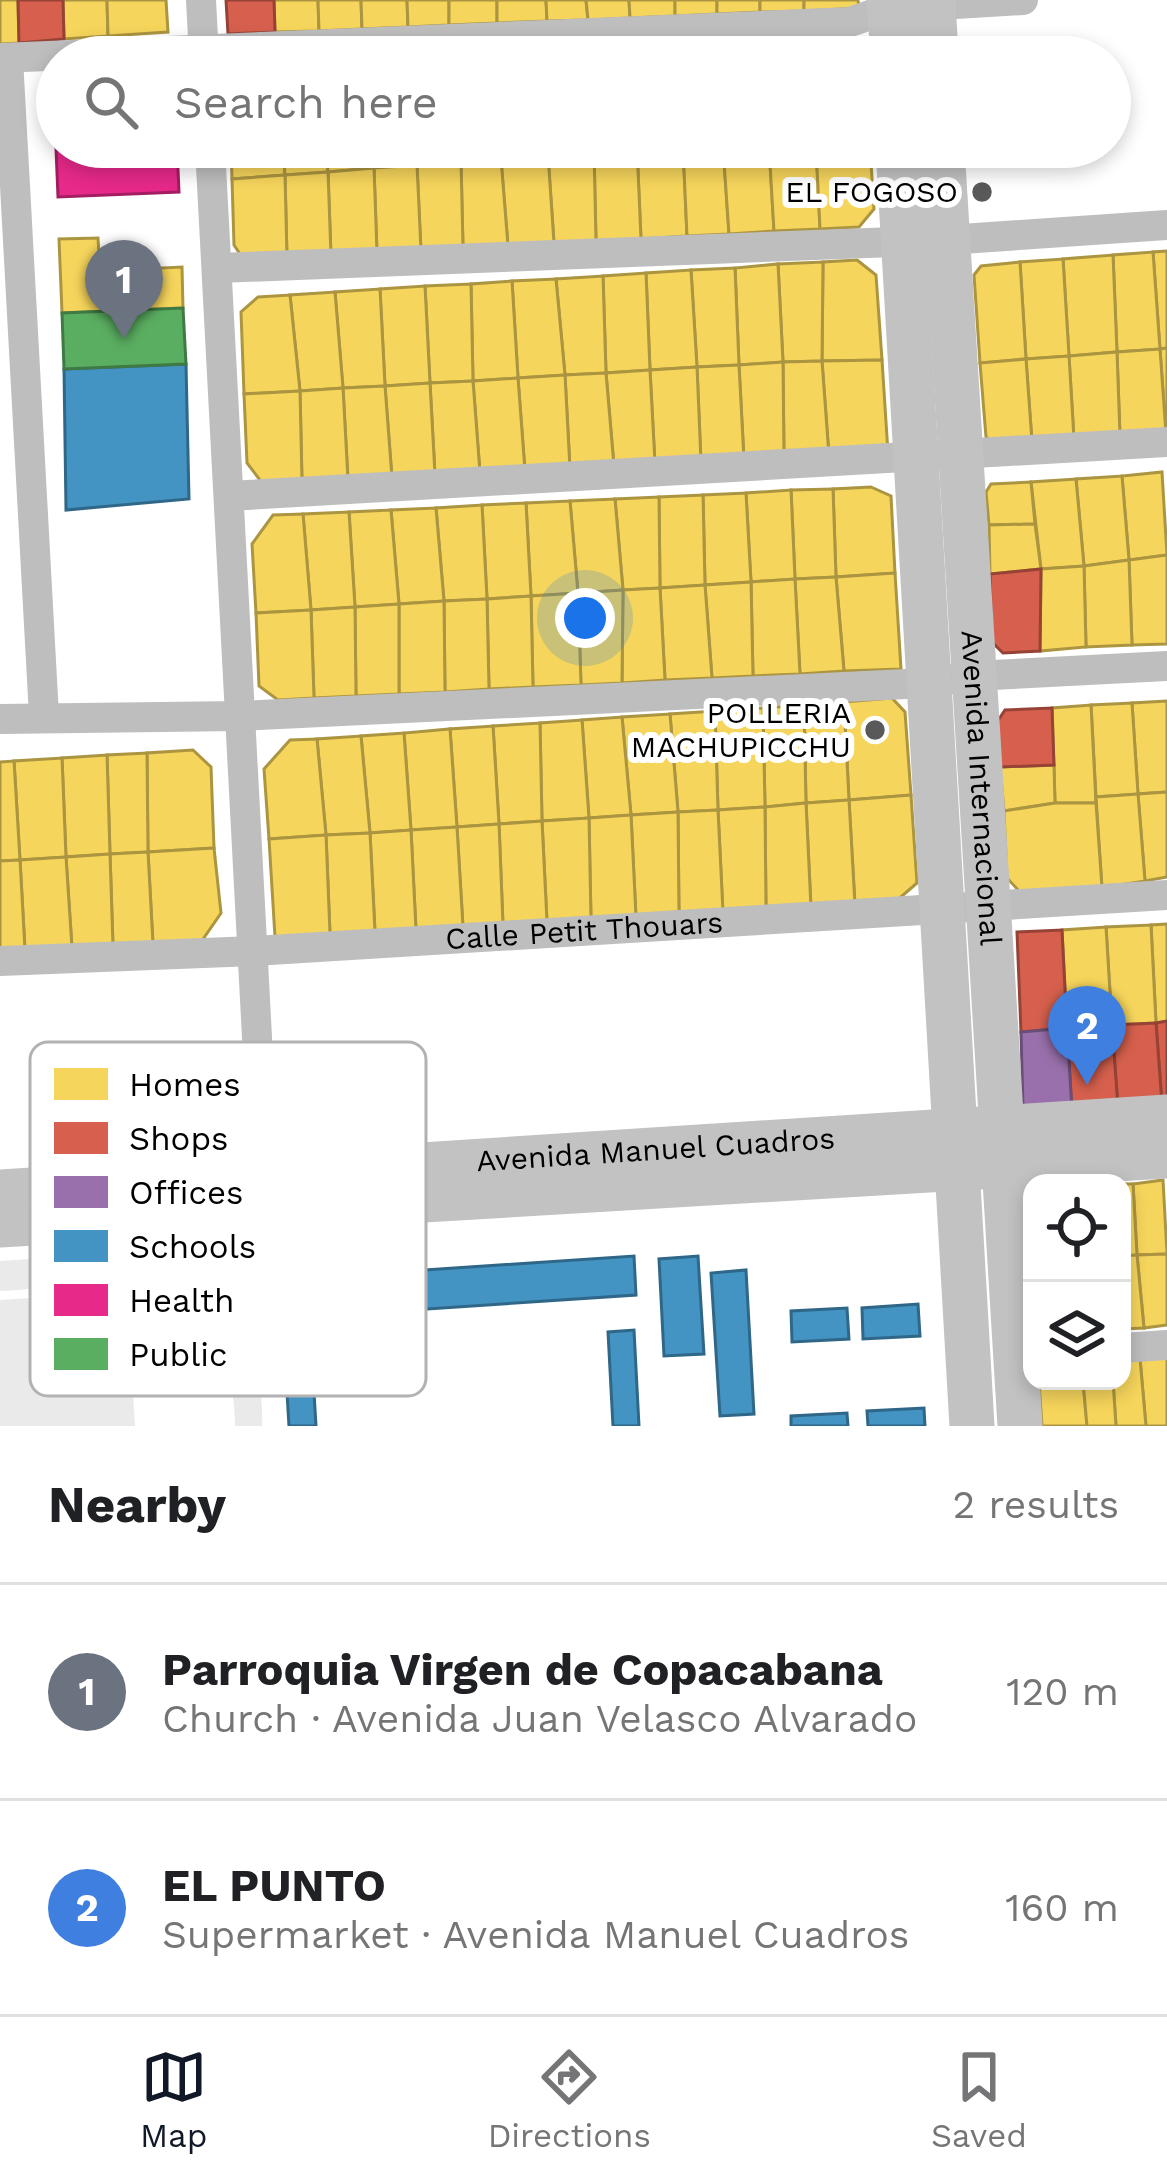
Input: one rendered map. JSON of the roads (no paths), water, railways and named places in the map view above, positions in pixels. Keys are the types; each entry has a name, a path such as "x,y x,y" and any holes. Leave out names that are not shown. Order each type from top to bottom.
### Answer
{"main road":[{"path":"899,36 911,3"},
{"path":"911,3 926,36"},
{"name":"Avenida Internacional","path":"904,168 925,239 960,454 1001,1146 1023,1346"},
{"name":"Avenida Internacional","path":"938,168 925,239 915,457 972,1426"},
{"name":"Avenida Manuel Cuadros","path":"426,1182 1001,1146 1167,1117"},
{"name":"Avenida Manuel Cuadros","path":"1001,1146 1167,1156"},
{"name":"Avenida Manuel Cuadros","path":"0,1225 30,1221"},
{"name":"Avenida Internacional","path":"1020,1426 1023,1373"}],"street":[{"path":"201,0 203,36"},
{"path":"557,36 850,22 911,3 1023,0"},
{"path":"36,57 4,58 44,716"},
{"path":"211,168 258,1042"},
{"path":"218,268 1167,225"},
{"path":"229,496 1167,442"},
{"path":"0,718 240,716 927,683 974,676 1167,666"},
{"name":"Calle Petit Thouars","path":"0,961 254,952 1167,895"},
{"path":"1131,1348 1167,1346"}],"place":[{"name":"EL FOGOSO","path":"982,192"},
{"name":"Parroquia Virgen de Copacabana","path":"124,339"},
{"name":"POLLERIA MACHUPICCHU","path":"875,730"},
{"name":"EL PUNTO","path":"1087,1085"}]}
